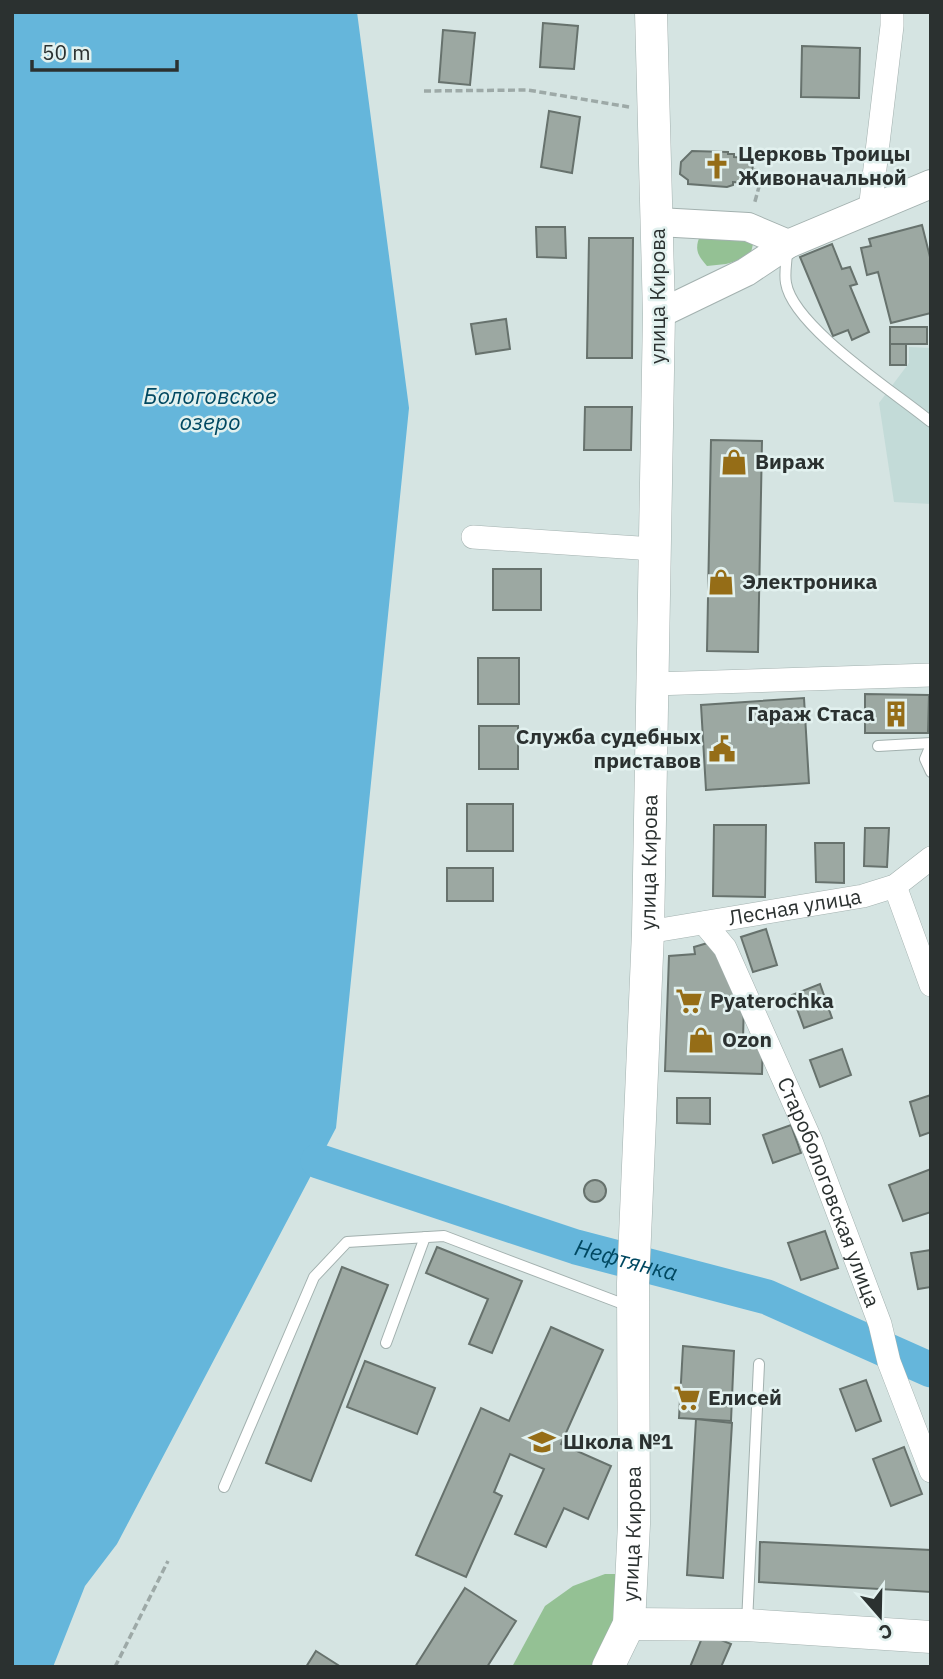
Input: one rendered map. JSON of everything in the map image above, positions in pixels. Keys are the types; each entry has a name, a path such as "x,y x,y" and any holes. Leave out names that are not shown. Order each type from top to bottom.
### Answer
{"main road":[{"name":"улица Кирова","path":"608,1667 629,1624 634,1524 636,1189 648,932 659,314 651,12"},
{"path":"629,1624 747,1625 931,1637"}],"street":[{"path":"870,210 892,12"},
{"path":"659,314 747,272 788,244 931,184"},
{"path":"658,222 748,227 788,244"},
{"path":"473,537 654,549"},
{"path":"653,684 931,675"},
{"name":"Лесная улица","path":"648,932 863,896 895,886 931,858"},
{"path":"895,886 931,985"},
{"name":"Старобологовская улица","path":"704,923 725,948 811,1141 880,1324 889,1362 931,1471"}],"lane":[{"path":"788,244 786,284 796,305 843,355 931,422"},
{"path":"878,746 931,744 925,759 931,772"},
{"path":"224,1487 314,1277 347,1242 444,1236 634,1295"},
{"path":"386,1343 425,1237"},
{"path":"747,1625 759,1364"}],"path":[{"path":"424,91 528,90 652,111"},
{"path":"748,227 760,183 760,170 753,170"},
{"path":"115,1667 168,1561"}],"shaded area":[{"path":"909,347 931,348 931,504 894,502 879,403 909,363"}],"green space":[{"path":"746,235 753,244 750,257 707,266 701,259 697,245 700,236"},
{"path":"605,1574 622,1574 618,1611 605,1667 512,1667 545,1606 573,1586"}],"water":[{"name":"Бологовское озеро","path":"12,12 357,12 409,408 336,1128 117,1544 85,1586 53,1667 12,1667"}],"building":[{"path":"543,23 578,26 574,69 540,67"},
{"path":"443,30 475,33 470,85 439,82"},
{"path":"802,46 860,48 859,98 801,97"},
{"path":"549,111 580,117 572,173 541,167"},
{"name":"Церковь Троицы Живоначальной","path":"692,151 728,152 734,154 734,157 753,158 752,183 733,182 733,185 727,187 688,184 688,180 680,174 681,162"},
{"path":"922,225 931,261 931,313 891,323 878,272 867,275 861,248 871,246 869,239"},
{"path":"536,227 565,227 566,258 537,257"},
{"path":"589,238 633,238 632,358 587,358"},
{"path":"832,244 842,269 850,267 857,284 850,286 869,332 852,340 848,330 833,336 800,257"},
{"path":"506,319 510,349 476,354 471,324"},
{"path":"890,327 927,327 927,344 890,344"},
{"path":"890,344 906,344 906,365 890,365"},
{"path":"585,407 632,407 631,450 584,450"},
{"path":"711,440 762,441 758,652 707,651"},
{"path":"493,569 541,569 541,610 493,610"},
{"path":"478,658 519,658 519,704 478,704"},
{"name":"Гараж Стаса","path":"865,694 929,695 928,733 865,733"},
{"path":"804,698 809,783 706,790 701,705"},
{"path":"479,726 518,726 518,769 479,769"},
{"path":"467,804 513,804 513,851 467,851"},
{"path":"714,825 766,825 765,897 713,896"},
{"path":"865,828 889,828 887,867 864,866"},
{"path":"815,843 844,843 844,883 816,882"},
{"path":"447,868 493,868 493,901 447,901"},
{"path":"766,929 777,965 753,972 741,937"},
{"path":"711,942 744,1002 743,1039 763,1040 762,1074 665,1071 669,956 695,954 694,947"},
{"path":"820,984 832,1018 804,1028 792,995"},
{"path":"842,1049 851,1075 820,1087 810,1060"},
{"path":"931,1095 931,1132 920,1136 910,1102"},
{"path":"677,1098 710,1098 710,1124 677,1123"},
{"path":"791,1125 801,1153 773,1163 763,1135"},
{"path":"931,1169 931,1212 903,1221 889,1185"},
{"path":"595,1180 603,1183 606,1191 603,1199 595,1202 587,1199 584,1191 587,1183"},
{"path":"825,1231 838,1268 801,1280 788,1243"},
{"path":"437,1247 522,1281 492,1353 469,1344 488,1299 426,1273"},
{"path":"931,1250 931,1287 918,1289 911,1253"},
{"path":"342,1267 388,1285 311,1481 266,1463"},
{"path":"551,1327 603,1350 561,1444 611,1466 588,1519 564,1508 546,1547 515,1534 544,1469 510,1454 494,1492 502,1496 466,1577 416,1555 481,1408 509,1421"},
{"path":"683,1346 734,1351 731,1421 679,1418"},
{"path":"365,1361 435,1388 417,1434 347,1407"},
{"path":"866,1380 881,1421 856,1431 840,1389"},
{"path":"696,1419 732,1423 723,1578 687,1575"},
{"path":"904,1447 922,1494 891,1506 873,1459"},
{"path":"760,1542 931,1550 931,1592 759,1582"},
{"path":"465,1588 516,1621 487,1667 415,1667"},
{"path":"704,1633 731,1644 721,1667 690,1667"},
{"path":"316,1651 341,1667 306,1667"}],"waterway":[{"name":"Нефтянка","path":"318,1161 576,1247 767,1297 931,1370"}],"place":[{"name":"Церковь Троицы Живоначальной","path":"717,166"},
{"name":"Вираж","path":"734,462"},
{"name":"Электроника","path":"721,582"},
{"name":"Гараж Стаса","path":"896,714"},
{"name":"Служба судебных приставов","path":"722,749"},
{"name":"Pyaterochka","path":"689,1001"},
{"name":"Ozon","path":"701,1040"},
{"name":"Елисей","path":"687,1398"},
{"name":"Школа №1","path":"542,1442"}]}
